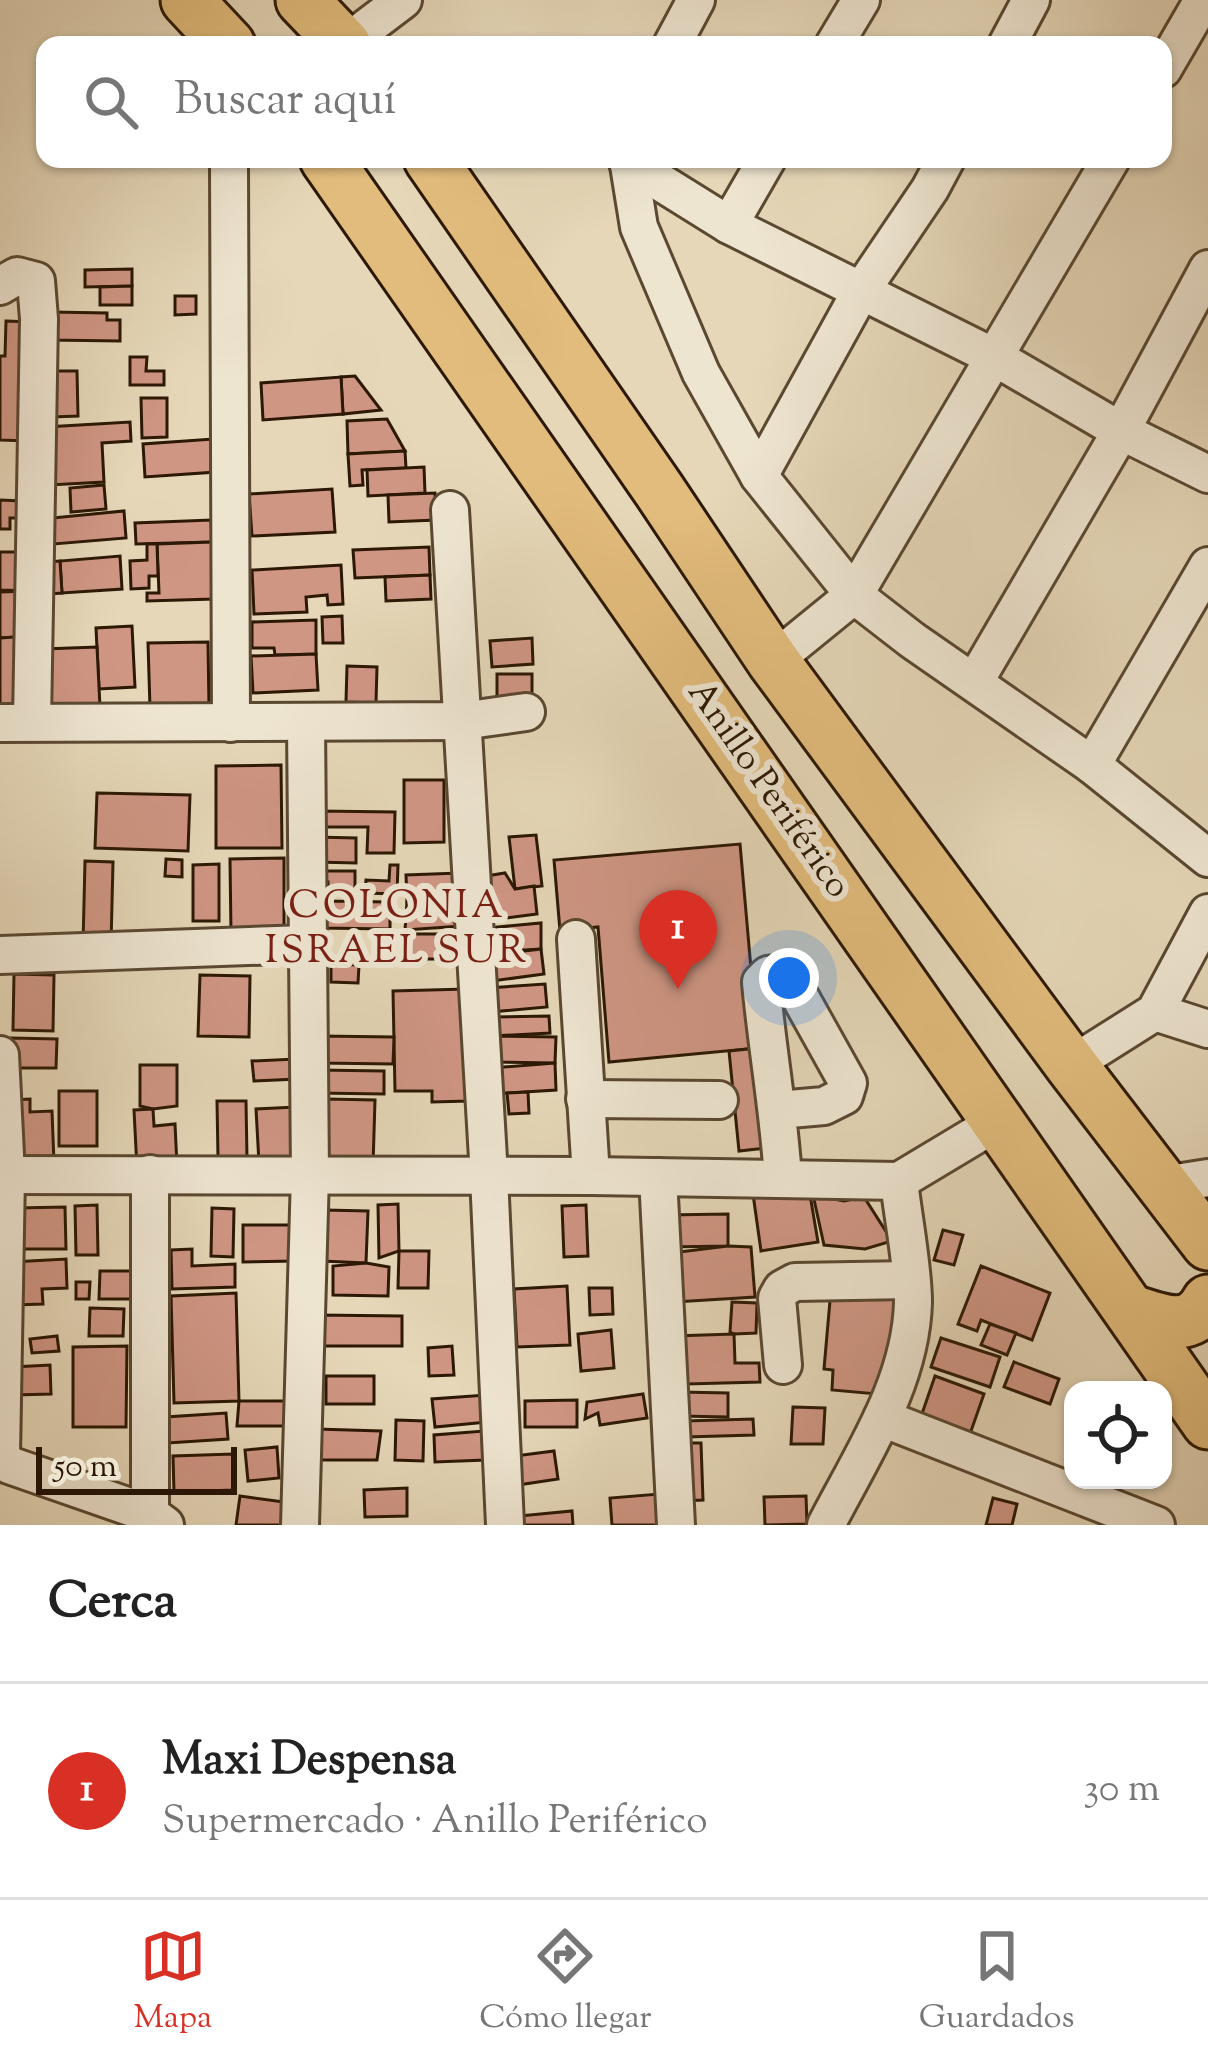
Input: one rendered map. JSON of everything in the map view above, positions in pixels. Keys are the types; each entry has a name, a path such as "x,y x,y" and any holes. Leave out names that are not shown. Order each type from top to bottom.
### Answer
{"highway":[{"path":"188,0 221,36"},
{"path":"302,0 336,36"},
{"name":"Anillo Periférico","path":"332,168 1208,1424"},
{"path":"436,168 773,662 1071,1065 1186,1182 1208,1244"},
{"path":"590,535 590,513 600,495 618,483 639,481 659,490"},
{"path":"1132,1311 1172,1323 1188,1322 1202,1313 1208,1301"}],"street":[{"path":"357,36 403,0"},
{"path":"676,36 696,0"},
{"path":"839,36 860,0"},
{"path":"1012,36 1031,0"},
{"path":"1172,53 1203,0"},
{"path":"229,168 231,723"},
{"path":"629,168 639,226 700,373 759,476 854,596 1092,765 1208,858"},
{"path":"639,168 729,225 996,358 1121,431 1208,474"},
{"path":"729,225 762,168"},
{"path":"759,476 861,291 941,168"},
{"path":"773,662 854,596 1106,168"},
{"path":"975,681 1121,431 1208,269"},
{"path":"0,286 17,276 36,281 39,319 16,722 462,721 526,712"},
{"path":"450,510 490,1176 505,1525"},
{"path":"1092,765 1208,566"},
{"path":"300,1525 310,1175 306,723"},
{"path":"1071,1065 1156,1012 1208,913"},
{"path":"576,939 591,1176"},
{"path":"0,955 306,944"},
{"path":"1156,1012 1208,1029"},
{"path":"0,1055 1,1455 8,1465 157,1519 151,1174"},
{"path":"585,1100 719,1100"},
{"path":"778,1110 783,1179"},
{"path":"3,1175 899,1181 1000,1121"},
{"path":"658,1177 676,1525"},
{"path":"826,1525 905,1364 913,1300 899,1181"},
{"path":"783,1365 777,1298 782,1289 795,1282 910,1280"},
{"path":"882,1418 1156,1525"}],"building":[{"path":"132,269 132,286 85,287 85,270"},
{"path":"132,286 132,305 100,305 100,287"},
{"path":"175,296 196,296 196,314 175,315"},
{"path":"50,312 107,313 107,320 120,320 120,341 49,340"},
{"path":"6,321 31,322 28,441 0,440 0,356 5,356"},
{"path":"130,357 147,357 146,371 164,371 164,385 130,385"},
{"path":"52,371 77,371 78,416 52,417"},
{"path":"355,376 381,410 343,414 341,377"},
{"path":"341,377 343,414 263,420 261,383"},
{"path":"141,398 167,398 167,437 142,438"},
{"path":"387,419 405,451 348,454 347,421"},
{"path":"130,422 131,441 102,443 104,482 49,485 46,427"},
{"path":"213,439 216,472 145,477 143,444"},
{"path":"405,451 406,468 362,470 363,485 350,486 348,454"},
{"path":"424,467 425,493 368,496 367,470"},
{"path":"104,485 106,509 71,512 70,488"},
{"path":"332,489 335,532 252,536 249,494"},
{"path":"435,493 436,520 389,522 388,495"},
{"path":"0,500 22,501 22,518 10,518 10,529 0,529"},
{"path":"124,511 126,538 54,544 52,518"},
{"path":"211,520 212,542 136,544 135,523"},
{"path":"212,542 214,599 147,601 147,593 159,593 157,544"},
{"path":"147,544 157,544 158,576 149,576 149,588 131,589 130,561 147,560"},
{"path":"429,547 430,575 355,578 353,550"},
{"path":"0,552 30,552 29,591 0,590"},
{"path":"120,556 122,589 62,593 60,561"},
{"path":"60,561 62,593 49,594 47,562"},
{"path":"341,565 343,604 328,605 327,595 306,597 307,612 254,614 252,570"},
{"path":"430,575 431,599 386,601 385,577"},
{"path":"30,591 30,636 0,638 0,592"},
{"path":"342,616 343,643 323,643 322,617"},
{"path":"316,620 316,654 275,655 274,648 252,648 252,622"},
{"path":"132,626 135,687 99,689 96,628"},
{"path":"30,636 29,693 10,709 0,710 0,638"},
{"path":"532,638 533,664 492,667 490,641"},
{"path":"208,642 209,707 150,708 148,643"},
{"path":"97,647 100,707 47,710 44,649"},
{"path":"316,654 318,690 253,693 251,656"},
{"path":"347,666 377,667 376,703 346,702"},
{"path":"497,674 532,674 532,708 497,708"},
{"path":"281,765 282,848 216,848 216,766"},
{"path":"404,780 444,780 444,842 404,843"},
{"path":"97,793 190,795 188,851 95,848"},
{"path":"319,811 395,812 394,853 367,853 368,827 319,827"},
{"path":"536,835 542,886 515,889 509,837"},
{"path":"315,837 356,838 356,863 315,862"},
{"path":"740,844 758,1048 609,1062 598,927 560,931 554,860"},
{"path":"284,858 284,933 231,934 230,859"},
{"path":"166,859 182,860 182,877 165,876"},
{"path":"85,861 113,862 111,945 83,944"},
{"path":"219,864 219,921 193,921 193,865"},
{"path":"390,865 398,865 397,894 365,893 366,880 389,881"},
{"path":"318,871 355,871 355,891 328,892 328,882 314,881"},
{"path":"459,873 459,901 407,902 406,875"},
{"path":"505,873 515,889 534,886 537,914 491,920 486,876"},
{"path":"322,901 390,902 390,929 321,928"},
{"path":"459,901 462,926 405,930 407,902"},
{"path":"541,923 541,949 489,952 487,928"},
{"path":"411,934 464,934 464,959 411,959"},
{"path":"541,949 544,974 485,982 482,956"},
{"path":"331,964 359,965 358,983 331,982"},
{"path":"14,974 54,975 53,1031 13,1030"},
{"path":"200,975 250,976 249,1037 198,1036"},
{"path":"545,984 547,1007 490,1012 488,988"},
{"path":"466,989 469,1101 432,1102 432,1091 395,1091 393,991"},
{"path":"549,1016 550,1033 493,1036 490,1017"},
{"path":"320,1036 394,1037 393,1064 319,1063"},
{"path":"493,1036 556,1037 555,1063 493,1062"},
{"path":"11,1038 57,1039 56,1068 11,1068"},
{"path":"758,1048 767,1148 739,1151 729,1051"},
{"path":"296,1059 297,1079 254,1081 252,1061"},
{"path":"555,1063 556,1090 494,1094 492,1068"},
{"path":"140,1065 177,1065 177,1106 140,1106"},
{"path":"317,1070 384,1071 384,1094 317,1093"},
{"path":"59,1091 97,1091 97,1146 59,1146"},
{"path":"528,1092 529,1113 509,1114 507,1093"},
{"path":"30,1099 30,1112 52,1111 54,1163 24,1165 11,1100"},
{"path":"326,1099 375,1100 373,1166 324,1164"},
{"path":"217,1101 246,1101 247,1158 218,1158"},
{"path":"296,1107 298,1162 259,1163 256,1109"},
{"path":"153,1109 154,1126 175,1124 177,1166 137,1169 134,1110"},
{"path":"809,1189 818,1242 761,1251 753,1194"},
{"path":"813,1195 844,1201 864,1197 892,1241 865,1249 824,1245"},
{"path":"398,1204 399,1251 379,1258 378,1205"},
{"path":"97,1205 98,1255 76,1255 75,1206"},
{"path":"586,1205 588,1256 564,1257 562,1206"},
{"path":"65,1207 66,1249 17,1249 17,1208"},
{"path":"212,1208 234,1209 233,1257 211,1256"},
{"path":"324,1210 368,1211 366,1263 322,1261"},
{"path":"728,1214 728,1246 666,1247 666,1215"},
{"path":"243,1225 295,1225 295,1261 243,1262"},
{"path":"943,1230 963,1235 954,1265 934,1260"},
{"path":"751,1247 755,1297 675,1302 671,1253"},
{"path":"192,1249 192,1266 235,1264 235,1287 172,1289 171,1250"},
{"path":"399,1251 429,1251 428,1288 398,1288"},
{"path":"66,1259 67,1288 42,1289 43,1304 14,1305 12,1262"},
{"path":"333,1266 389,1267 388,1296 333,1295"},
{"path":"981,1266 1050,1293 1032,1340 981,1320 977,1331 958,1324"},
{"path":"100,1271 132,1271 131,1299 99,1299"},
{"path":"76,1282 90,1282 89,1299 76,1299"},
{"path":"567,1286 570,1345 517,1347 514,1289"},
{"path":"589,1288 612,1288 613,1314 590,1315"},
{"path":"831,1289 900,1294 894,1351 877,1394 832,1390 833,1370 824,1369"},
{"path":"236,1293 239,1401 174,1403 171,1296"},
{"path":"732,1302 757,1303 756,1333 730,1332"},
{"path":"90,1308 124,1309 123,1336 89,1336"},
{"path":"317,1315 402,1316 402,1346 317,1346"},
{"path":"990,1324 1016,1333 1007,1355 981,1345"},
{"path":"611,1330 614,1368 581,1371 578,1334"},
{"path":"734,1334 735,1363 759,1363 760,1382 687,1384 686,1376 675,1376 673,1336"},
{"path":"57,1336 59,1351 32,1353 30,1339"},
{"path":"941,1338 1000,1357 990,1387 931,1367"},
{"path":"127,1346 126,1427 73,1427 73,1347"},
{"path":"452,1346 454,1375 429,1376 428,1348"},
{"path":"1014,1362 1059,1379 1050,1404 1004,1387"},
{"path":"50,1365 51,1394 14,1395 13,1367"},
{"path":"326,1376 374,1376 374,1404 326,1404"},
{"path":"935,1376 984,1394 964,1451 915,1434"},
{"path":"680,1392 728,1393 728,1417 680,1416"},
{"path":"643,1394 647,1418 600,1425 598,1413 585,1419 587,1402"},
{"path":"486,1395 488,1422 435,1427 432,1399"},
{"path":"577,1400 577,1427 525,1427 525,1401"},
{"path":"239,1401 286,1401 285,1426 237,1426"},
{"path":"793,1407 825,1408 823,1444 791,1444"},
{"path":"226,1413 228,1439 168,1443 166,1417"},
{"path":"753,1419 754,1435 686,1437 685,1421"},
{"path":"396,1420 424,1421 423,1461 395,1460"},
{"path":"316,1429 381,1431 377,1460 316,1460"},
{"path":"484,1431 485,1460 435,1462 434,1435"},
{"path":"678,1443 701,1443 703,1500 680,1501"},
{"path":"277,1447 279,1478 248,1481 245,1450"},
{"path":"554,1451 558,1479 518,1485 515,1456"},
{"path":"233,1454 234,1490 174,1492 173,1456"},
{"path":"407,1488 407,1516 365,1517 364,1490"},
{"path":"659,1494 662,1525 612,1525 610,1498"},
{"path":"240,1496 284,1502 281,1525 236,1525"},
{"path":"806,1496 807,1524 765,1525 764,1497"},
{"path":"993,1498 1017,1504 1012,1525 986,1525"},
{"path":"572,1511 573,1525 520,1525 519,1516"}],"place":[{"name":"Maxi Despensa","path":"678,989"}],"district":[{"name":"COLONIA ISRAEL SUR","path":"397,930"}]}
